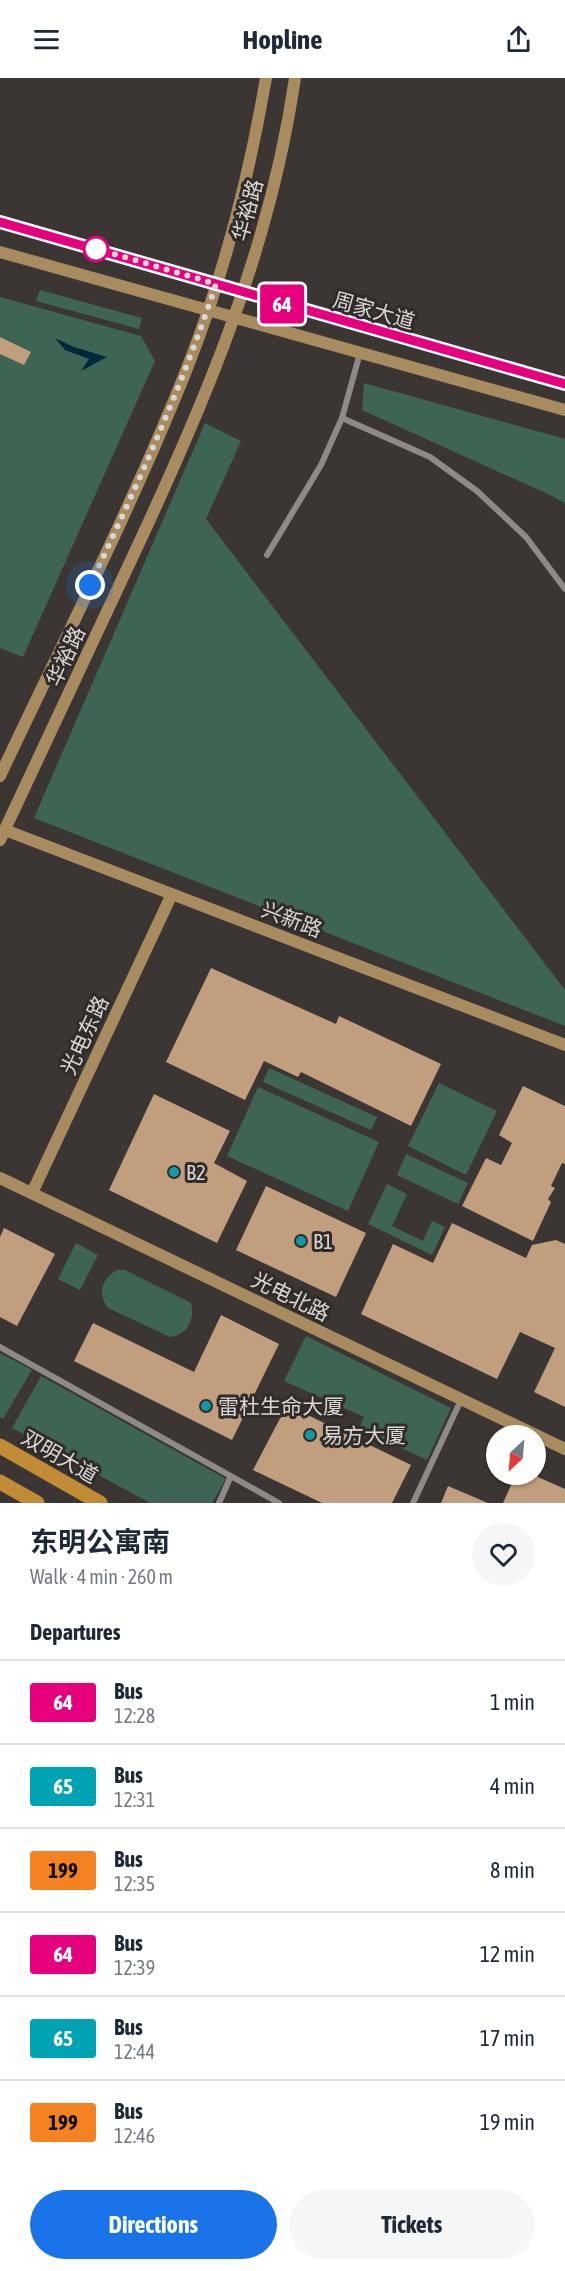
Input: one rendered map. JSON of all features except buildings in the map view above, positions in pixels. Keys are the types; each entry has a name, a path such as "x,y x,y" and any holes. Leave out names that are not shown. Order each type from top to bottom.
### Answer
{"main road":[{"name":"双明大道","path":"0,1446 100,1503"},
{"path":"0,1482 37,1503"}],"street":[{"name":"华裕路","path":"0,776 151,453 186,370 216,284 247,171 266,78"},
{"name":"华裕路","path":"2,835 201,408 235,319 261,235 283,152 295,78"},
{"name":"周家大道","path":"0,222 565,384"},
{"path":"0,252 565,410"},
{"path":"267,555 321,465 342,418 361,352"},
{"path":"342,418 430,457 477,491 526,537 565,589"},
{"name":"兴新路","path":"2,835 172,894 565,1045"},
{"name":"光电东路","path":"32,1193 172,894"},
{"name":"光电北路","path":"0,1178 565,1449"},
{"path":"0,1347 279,1503"},
{"path":"413,1503 461,1399"},
{"path":"219,1503 231,1476"}],"green space":[{"path":"40,290 142,318 139,329 36,301"},
{"path":"0,297 141,336 155,361 23,657 0,648"},
{"path":"364,383 565,439 565,503 362,410"},
{"path":"205,423 241,441 206,519 565,990 565,1026 34,818"},
{"path":"269,1068 377,1117 371,1130 263,1082"},
{"path":"439,1083 497,1111 466,1175 408,1146"},
{"path":"258,1087 379,1142 348,1211 227,1156"},
{"path":"406,1154 468,1183 458,1204 397,1175"},
{"path":"387,1184 407,1194 392,1226 423,1241 432,1221 445,1227 432,1255 368,1224"},
{"path":"76,1243 98,1255 80,1290 58,1279"},
{"path":"117,1270 125,1270 191,1303 192,1315 186,1329 170,1337 108,1308 102,1287 107,1278"},
{"path":"306,1336 451,1408 427,1460 359,1428 364,1417 284,1381"},
{"path":"0,1353 32,1370 3,1419 0,1417"},
{"path":"41,1376 226,1479 212,1503 150,1503 12,1428"}],"water":[{"path":"55,338 74,347 107,357 81,371 89,359 65,350"}],"bus line":[{"name":"64","path":"0,222 565,384"}],"place":[{"name":"B2","path":"174,1172"},
{"name":"B1","path":"301,1241"},
{"name":"雷杜生命大厦","path":"206,1406"},
{"name":"易方大厦","path":"310,1435"}],"route":[{"path":"90,585 151,453 186,370 216,284 87,246 96,249"}]}
